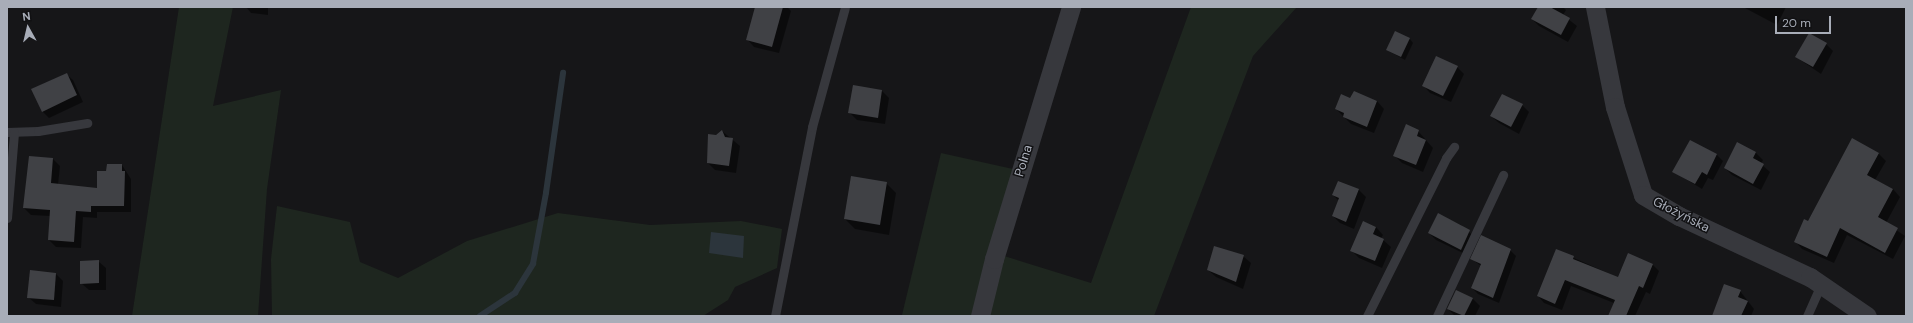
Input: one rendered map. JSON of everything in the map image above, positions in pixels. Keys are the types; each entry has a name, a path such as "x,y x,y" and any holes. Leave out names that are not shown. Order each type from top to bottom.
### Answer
{"street":[{"name":"Polna","path":"980,316 994,259 1071,7"},
{"name":"Głożyńska","path":"1595,7 1615,108 1643,195 1680,216 1810,277 1867,316"}],"lane":[{"path":"775,316 812,127 845,7"},
{"path":"7,218 11,132 38,131 87,123"},
{"path":"1367,316 1446,158 1454,147"},
{"path":"1437,316 1503,175"},
{"path":"1808,316 1821,284"}],"shaded area":[{"path":"179,7 233,7 213,106 281,90 267,189 258,316 132,316"},
{"path":"1191,7 1297,7 1253,56 1154,316 988,316 1004,256 1091,283"},
{"path":"941,153 1013,169 975,316 905,316 902,315"},
{"path":"277,206 350,222 360,262 398,278 467,241 558,213 650,225 741,221 782,229 777,268 735,287 728,300 703,316 272,316 271,259"},
{"path":"711,232 744,236 743,258 709,253"}],"building":[{"path":"755,7 783,7 772,47 746,40"},
{"path":"1538,7 1550,7 1570,18 1561,35 1531,19"},
{"path":"1395,31 1410,38 1401,57 1386,50"},
{"path":"1809,33 1827,43 1813,67 1795,57"},
{"path":"1436,56 1458,66 1443,96 1422,86"},
{"path":"67,73 77,95 42,112 31,89"},
{"path":"853,85 882,90 878,118 848,113"},
{"path":"1354,91 1377,101 1367,127 1343,117 1344,113 1335,109 1341,94 1350,98"},
{"path":"1502,94 1523,104 1511,127 1490,116"},
{"path":"1406,124 1419,130 1417,136 1426,140 1416,165 1393,156"},
{"path":"722,130 725,137 733,138 729,166 707,163 708,134 716,135"},
{"path":"1852,138 1879,153 1867,175 1893,189 1878,217 1898,228 1885,253 1840,228 1827,257 1794,242 1804,219 1808,221"},
{"path":"1690,140 1717,154 1707,175 1702,172 1695,184 1672,172"},
{"path":"1737,142 1756,152 1753,158 1764,164 1753,184 1724,168"},
{"path":"29,156 53,158 51,183 97,188 97,171 106,171 107,164 122,164 122,171 125,171 124,206 91,206 91,212 76,211 74,242 48,240 50,210 23,208"},
{"path":"851,176 887,182 880,225 844,219"},
{"path":"1338,181 1359,189 1346,222 1332,216 1339,198 1332,195"},
{"path":"1438,213 1470,230 1461,250 1428,233"},
{"path":"1363,221 1376,227 1373,234 1384,239 1375,261 1350,251"},
{"path":"1481,235 1511,249 1493,298 1471,288 1481,264 1470,259"},
{"path":"1214,246 1244,255 1236,282 1207,270"},
{"path":"1556,249 1574,256 1573,259 1618,277 1628,253 1653,264 1643,288 1639,286 1626,316 1608,316 1615,300 1565,280 1555,304 1537,296"},
{"path":"99,260 99,283 80,284 80,261"},
{"path":"30,270 56,273 54,300 27,298"},
{"path":"1724,284 1741,290 1738,297 1748,301 1741,316 1712,316"},
{"path":"1456,290 1473,298 1464,316 1447,309"}],"waterway":[{"path":"480,316 515,293 533,264 546,193 563,73"}]}
